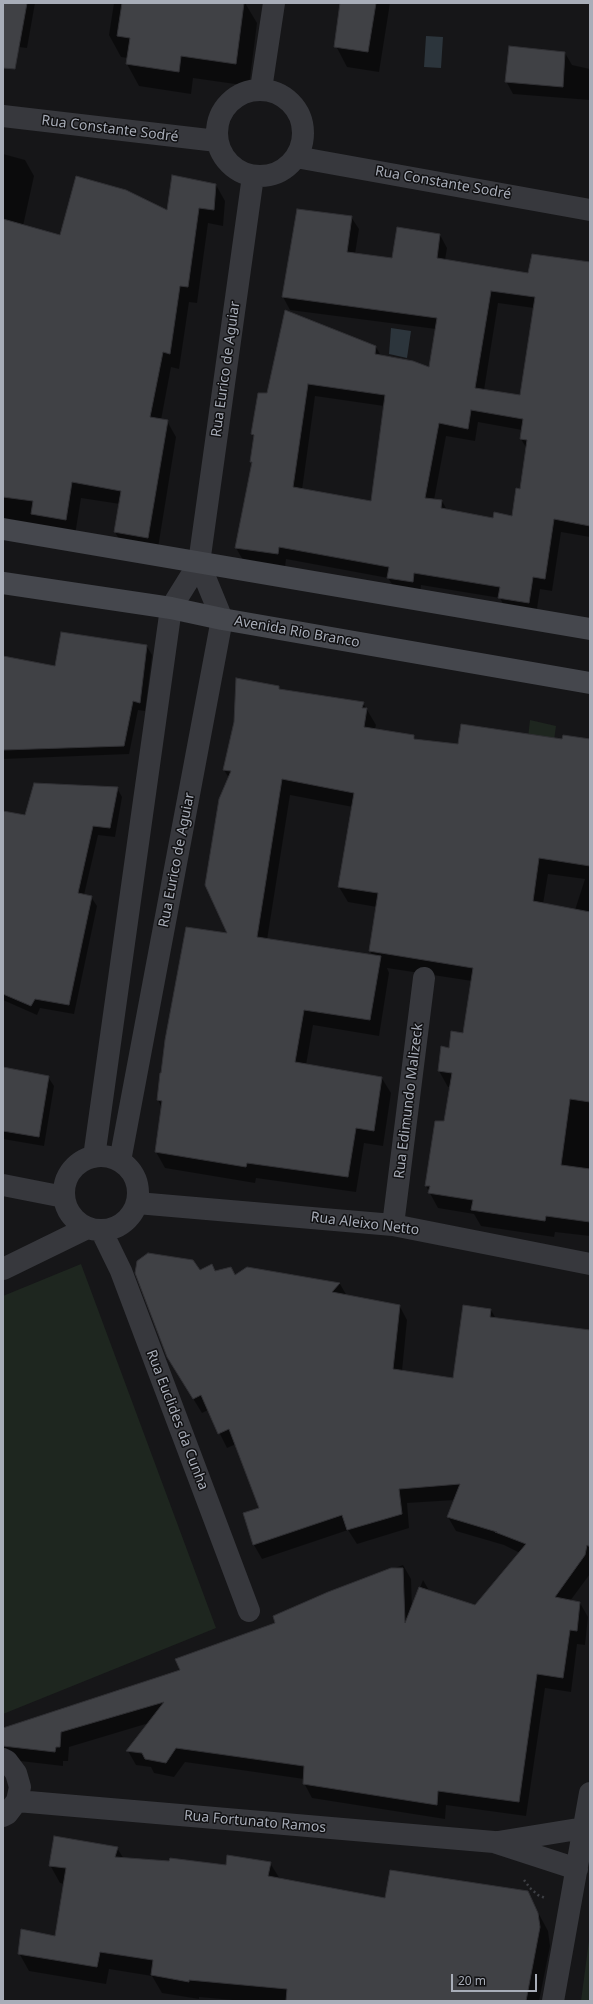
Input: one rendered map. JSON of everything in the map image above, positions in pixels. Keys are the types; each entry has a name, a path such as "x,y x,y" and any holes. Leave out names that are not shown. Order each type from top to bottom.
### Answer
{"street":[{"path":"261,89 274,3"},
{"path":"261,89 279,94 294,105 302,121 303,140 296,157 288,166 278,173 266,176 253,176 240,172 230,164 222,154 217,141 217,126 222,111 232,99 246,91 261,89"},
{"name":"Rua Constante Sodré","path":"3,116 217,141"},
{"name":"Rua Constante Sodré","path":"296,157 590,210"},
{"name":"Rua Eurico de Aguiar","path":"94,1157 171,608 199,563 253,176"},
{"path":"3,529 590,629"},
{"path":"199,563 222,619"},
{"name":"Avenida Rio Branco","path":"3,583 171,608 222,619 590,683"},
{"name":"Rua Eurico de Aguiar","path":"120,1161 222,619"},
{"name":"Rua Edimundo Malizeck","path":"393,1225 424,978"},
{"path":"3,1269 94,1229 113,1228 123,1222 131,1214 137,1203 137,1187 131,1172 120,1161 107,1156 94,1157 81,1162 71,1171 65,1183 64,1197 68,1210 76,1221 94,1229"},
{"path":"3,1185 64,1197"},
{"name":"Rua Aleixo Netto","path":"137,1203 393,1225 590,1264"},
{"name":"Rua Euclides da Cunha","path":"94,1229 121,1271 248,1611"},
{"path":"3,1759 7,1761 16,1772 20,1787 10,1809"},
{"path":"553,2001 590,1793"},
{"name":"Rua Fortunato Ramos","path":"10,1809 494,1842 584,1828"},
{"name":"Rua Fortunato Ramos","path":"494,1842 577,1869"}],"shaded area":[{"path":"426,36 443,37 441,68 424,67"},
{"path":"391,328 411,331 407,358 389,354"},
{"path":"530,720 556,726 549,777 524,773"},
{"path":"81,1264 216,1628 3,1714 3,1296"},
{"path":"590,1933 590,2001 581,2001"}],"building":[{"path":"3,3 27,3 15,69 3,68"},
{"path":"122,3 244,3 236,64 181,56 179,72 126,64 130,38 117,36"},
{"path":"340,3 376,3 368,52 334,47"},
{"path":"509,46 565,52 563,87 505,82"},
{"path":"172,175 216,184 214,210 199,208 188,287 180,286 170,354 163,352 150,417 168,420 148,538 114,532 121,491 72,482 66,520 31,514 33,501 3,497 3,219 60,235 76,176 126,190 167,210"},
{"path":"297,209 352,216 347,252 392,258 397,227 440,234 437,258 528,273 532,254 590,262 590,526 554,519 545,579 533,577 529,603 498,598 500,587 414,573 413,582 387,578 389,567 279,547 278,554 235,548 252,462 250,462 254,435 251,434 258,393 267,393 285,310 376,346 375,354 413,361 429,367 437,318 282,297","holes":["491,291 535,297 520,395 475,388","308,384 385,395 371,501 293,487","471,410 523,419 520,439 527,440 520,489 516,488 512,516 494,512 493,518 441,508 442,500 425,498 439,423 468,429"]},
{"path":"61,632 147,645 140,703 133,701 124,746 3,750 3,656 55,666"},
{"path":"236,678 279,686 279,689 364,702 362,708 367,708 364,727 414,735 414,739 458,744 461,724 562,739 563,735 590,739 590,866 539,858 533,901 590,912 590,1102 570,1099 561,1165 590,1169 590,1222 546,1216 545,1221 471,1210 473,1200 428,1193 430,1186 425,1186 435,1121 444,1121 452,1073 438,1071 441,1046 449,1048 451,1031 463,1033 473,968 369,951 378,893 338,887 354,793 282,779 257,937 381,956 370,1020 304,1010 295,1062 382,1077 374,1131 356,1128 348,1177 247,1163 246,1167 155,1152 162,1101 157,1100 160,1073 186,927 227,933 205,885 219,799 231,771 223,770 234,722"},
{"path":"34,783 118,787 110,828 93,826 78,893 92,896 69,1005 35,999 31,1006 3,994 3,811 25,815"},
{"path":"3,1067 49,1076 39,1137 3,1131"},
{"path":"148,1253 193,1260 200,1270 212,1264 215,1271 231,1267 235,1275 247,1267 340,1283 332,1292 400,1305 393,1369 453,1378 463,1305 491,1309 490,1317 590,1330 590,1547 587,1545 585,1555 555,1597 580,1602 577,1631 570,1630 563,1678 537,1674 519,1802 438,1791 437,1805 303,1784 304,1766 176,1748 166,1763 145,1759 142,1753 126,1751 164,1702 61,1732 60,1747 56,1747 55,1752 3,1746 3,1728 180,1670 175,1659 275,1623 273,1616 328,1592 391,1568 403,1568 405,1623 419,1587 475,1605 526,1544 495,1532 497,1532 447,1517 460,1484 399,1489 402,1514 347,1530 342,1515 253,1545 243,1513 259,1508 229,1429 218,1434 201,1395 193,1399 167,1357 135,1273 137,1261"},
{"path":"54,1836 118,1847 115,1857 169,1861 170,1858 226,1865 227,1855 271,1862 268,1876 385,1898 390,1870 528,1891 538,1913 540,1927 526,2001 286,2001 287,1989 189,1980 189,1982 151,1975 153,1960 100,1952 97,1967 18,1954 21,1929 55,1936 66,1868 49,1866"}]}
